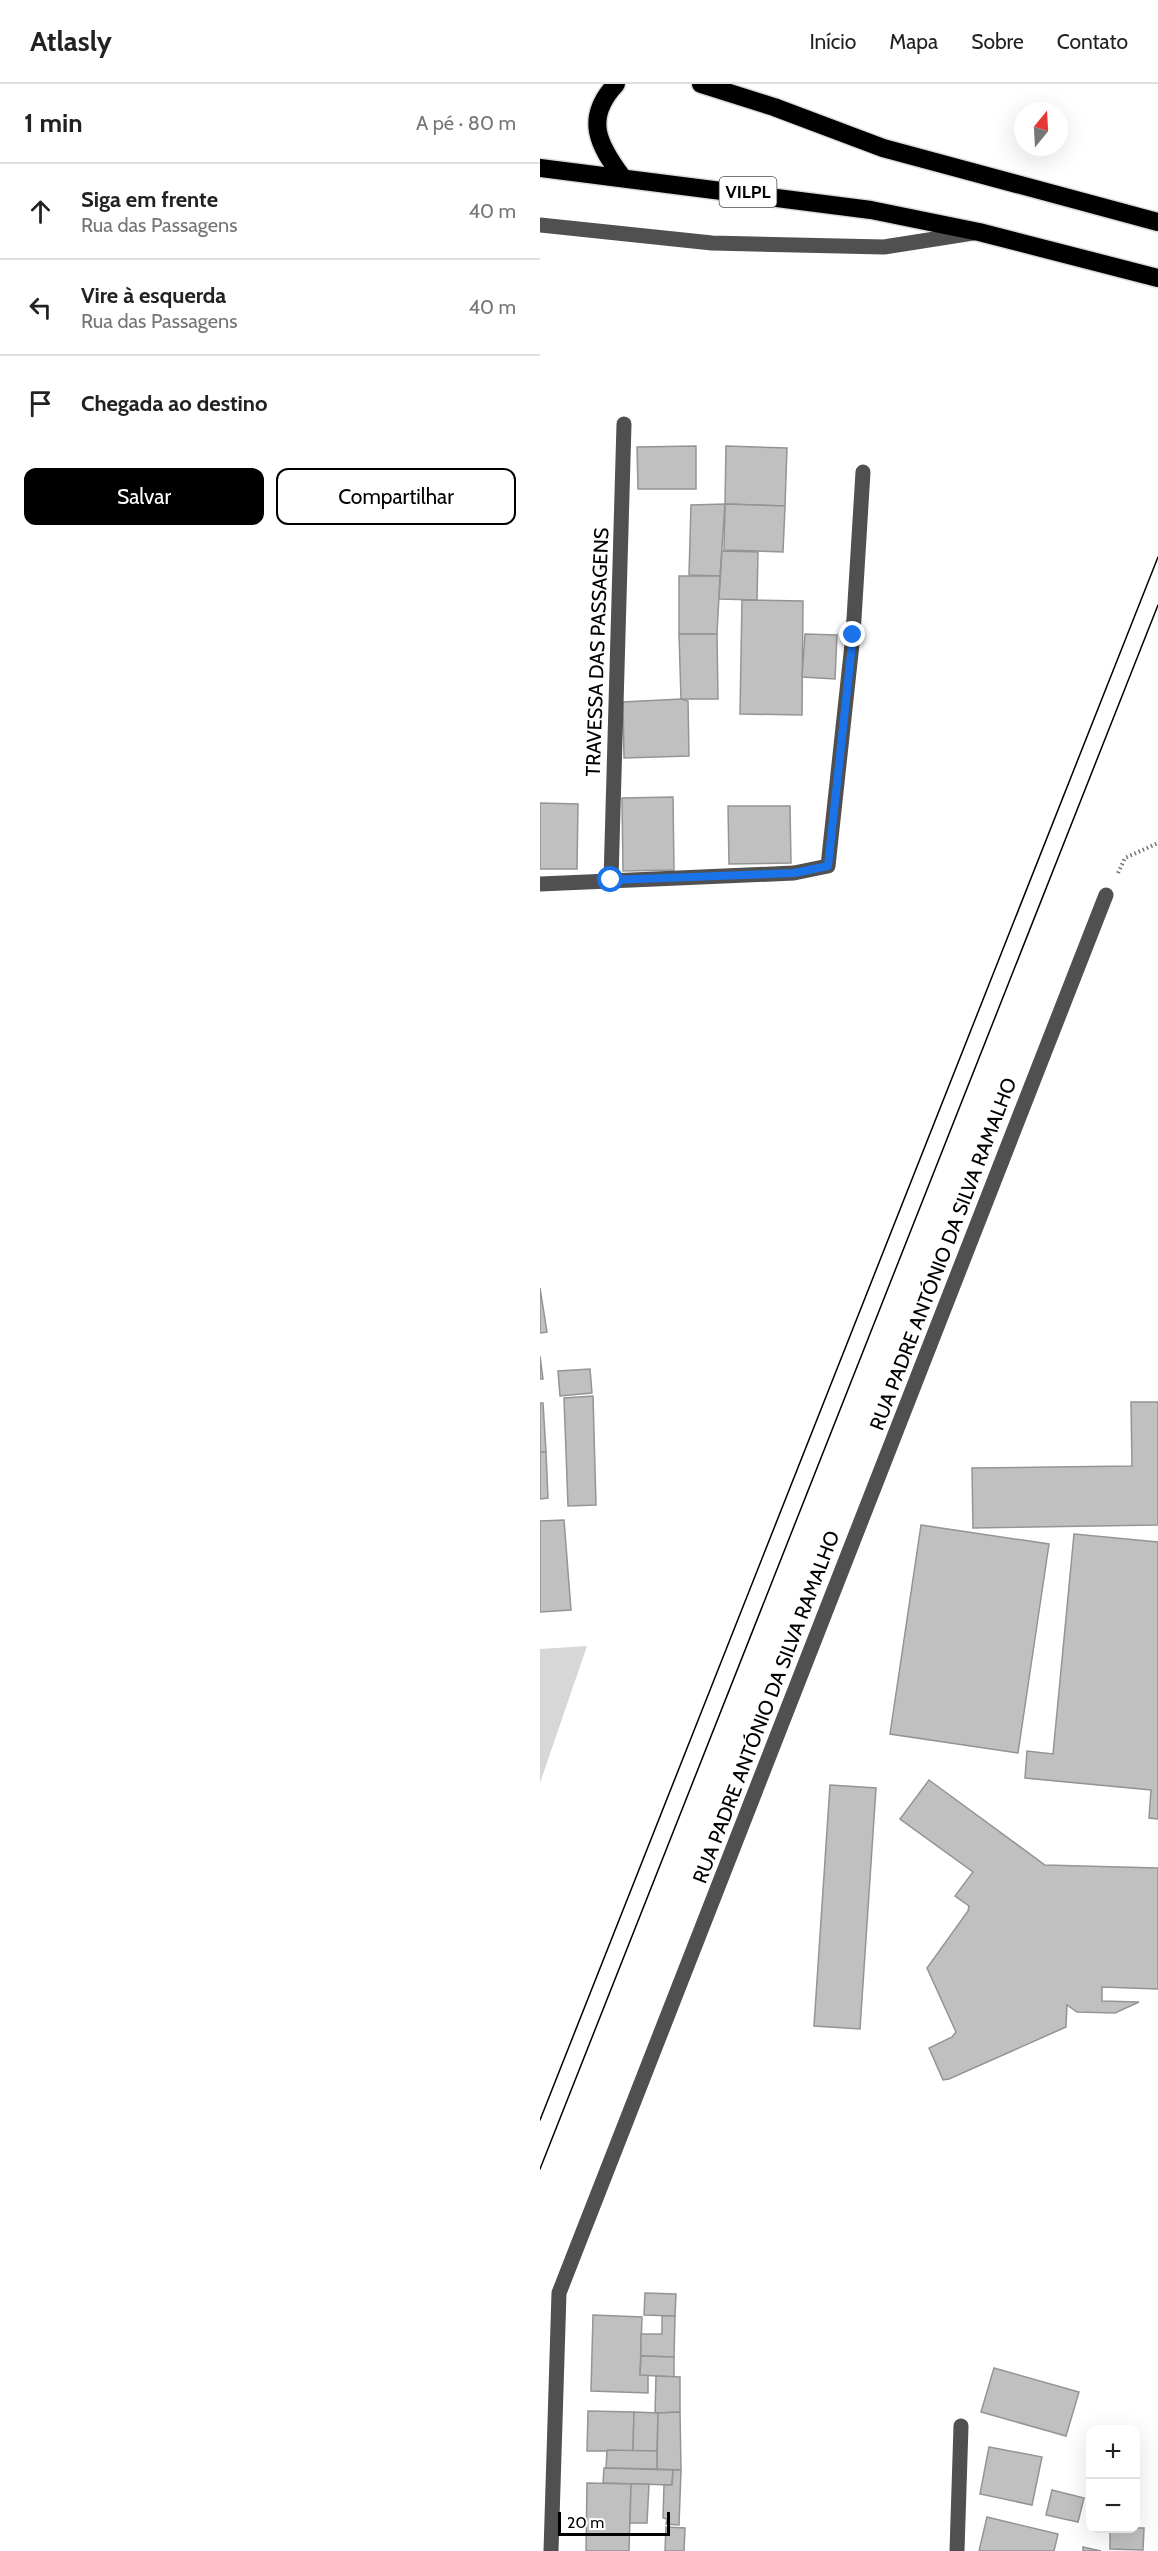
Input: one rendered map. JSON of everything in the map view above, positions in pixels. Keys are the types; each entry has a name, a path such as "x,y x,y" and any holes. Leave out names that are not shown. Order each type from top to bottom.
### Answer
{"highway":[{"path":"616,84 599,108 596,120 598,139 606,155 623,178"},
{"path":"701,84 774,107 883,148 1158,222"},
{"name":"VILPL","path":"540,168 830,203 979,232 1158,278"}],"street":[{"path":"540,225 712,243 884,247 979,232"},
{"name":"TRAVESSA DAS PASSAGENS","path":"611,880 624,424"},
{"path":"540,884 794,873 828,866 853,635 863,472"},
{"name":"RUA PADRE ANTÓNIO DA SILVA RAMALHO","path":"551,2551 559,2293 1106,895"},
{"path":"957,2551 961,2426"}],"path":[{"path":"1106,895 1125,858 1158,843"}],"shaded area":[{"path":"587,1646 540,1783 540,1649"}],"building":[{"path":"696,446 696,489 638,489 637,447"},
{"path":"726,446 787,448 785,506 725,504"},
{"path":"725,504 785,506 783,552 724,550"},
{"path":"725,504 720,576 689,575 691,505"},
{"path":"722,551 758,552 757,600 719,599"},
{"path":"679,576 720,576 717,634 679,634"},
{"path":"742,600 803,601 802,715 740,714"},
{"path":"679,634 717,634 718,699 681,699"},
{"path":"805,634 837,635 835,679 802,677"},
{"path":"681,699 688,701 689,756 624,758 623,702"},
{"path":"673,797 674,870 623,871 622,798"},
{"path":"540,803 578,804 577,869 540,869"},
{"path":"728,806 790,806 791,863 729,864"},
{"path":"540,1288 547,1332 540,1333"},
{"path":"540,1356 543,1379 540,1379"},
{"path":"590,1369 592,1393 560,1396 558,1371"},
{"path":"593,1396 596,1505 568,1506 564,1398"},
{"path":"1131,1402 1158,1402 1158,1525 973,1528 972,1468 1132,1466"},
{"path":"540,1403 543,1403 546,1452 540,1452"},
{"path":"540,1452 546,1452 548,1498 540,1499"},
{"path":"564,1520 571,1610 540,1612 540,1521"},
{"path":"921,1525 1049,1544 1018,1753 890,1734"},
{"path":"1074,1534 1158,1542 1158,1819 1149,1818 1151,1790 1025,1778 1027,1751 1053,1754"},
{"path":"929,1780 1045,1865 1158,1868 1158,1989 1102,1987 1102,2001 1139,2002 1115,2013 1077,2012 1067,2005 1066,2027 943,2080 929,2048 952,2037 956,2032 927,1968 968,1911 969,1906 955,1896 973,1872 900,1819"},
{"path":"830,1785 876,1788 860,2029 814,2026"},
{"path":"645,2293 676,2294 675,2316 644,2315"},
{"path":"593,2315 642,2317 640,2375 648,2375 648,2393 591,2391"},
{"path":"662,2316 675,2316 674,2357 641,2356 641,2334 662,2334"},
{"path":"641,2356 674,2357 674,2377 640,2375"},
{"path":"994,2368 1079,2392 1066,2436 981,2412"},
{"path":"656,2376 680,2377 680,2412 655,2413"},
{"path":"588,2411 634,2412 633,2451 587,2451"},
{"path":"634,2412 658,2413 657,2451 633,2451"},
{"path":"680,2412 681,2470 657,2469 658,2413"},
{"path":"989,2447 1042,2457 1032,2505 980,2494"},
{"path":"607,2450 657,2451 657,2469 606,2468"},
{"path":"604,2468 673,2470 672,2485 603,2483"},
{"path":"673,2470 681,2470 679,2525 666,2524 667,2519 663,2518 664,2485 672,2485"},
{"path":"587,2483 631,2484 629,2551 586,2551"},
{"path":"631,2484 649,2484 647,2523 630,2523"},
{"path":"1052,2490 1084,2498 1078,2522 1046,2515"},
{"path":"987,2517 1058,2534 1054,2551 979,2551"},
{"path":"666,2527 685,2528 684,2551 665,2551"},
{"path":"1140,2528 1144,2528 1143,2550 1110,2549 1110,2533 1140,2533"},
{"path":"1083,2547 1101,2551 1083,2551"}],"tram line":[{"path":"540,2120 1158,557"},
{"path":"540,2169 1158,605"}],"route":[{"path":"611,880 794,873 828,866 853,635"}]}
